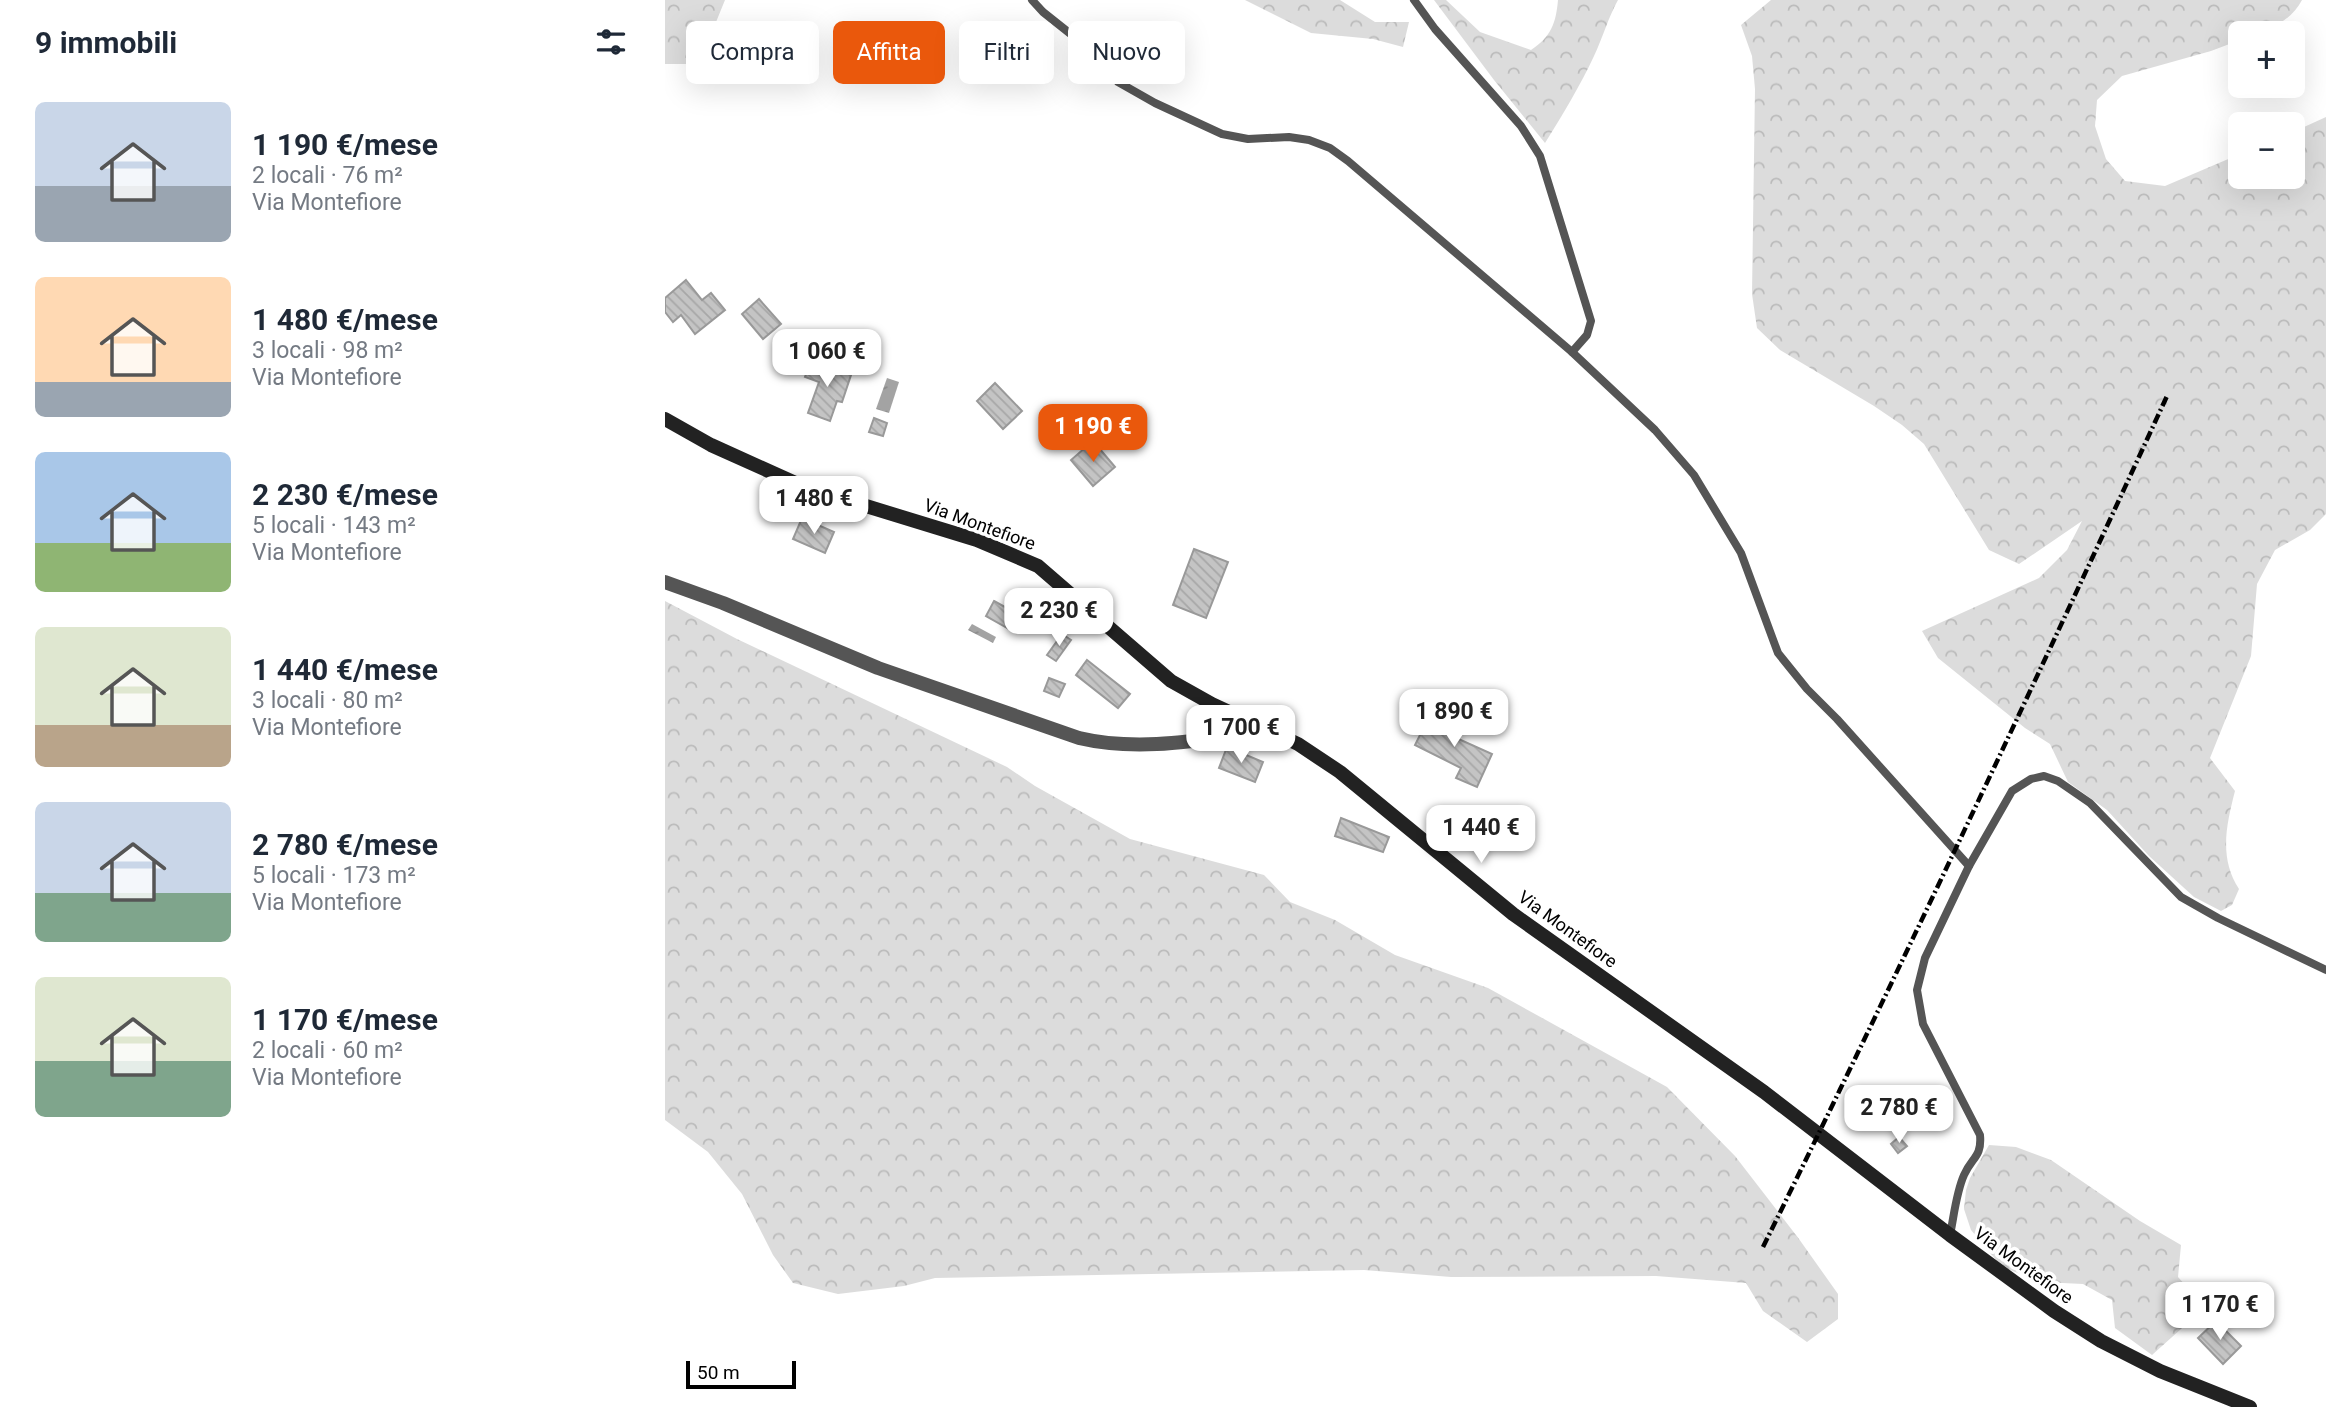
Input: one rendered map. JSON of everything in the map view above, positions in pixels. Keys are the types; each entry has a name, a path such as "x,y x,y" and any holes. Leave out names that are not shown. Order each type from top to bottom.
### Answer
{"main road":[{"name":"Via Montefiore","path":"665,419 711,445 804,487 977,540 1030,562 1171,681 1212,704 1298,744 1340,772 1513,914 1764,1092 1950,1236 2054,1311 2101,1341 2196,1387 2250,1407"}],"street":[{"path":"665,582 887,671 1079,738 1102,743 1139,744 1274,732"}],"lane":[{"path":"1032,0 1087,47 1118,82 1155,103 1222,134 1248,139 1289,136 1329,148 1348,160 1571,352 1655,430 1694,475 1741,553 1779,653 1807,690 1837,719 1969,866"},
{"path":"1414,0 1435,29 1521,126 1541,156 1591,321 1587,335 1571,352"},
{"path":"1950,1236 1964,1173 1978,1156 1981,1147 1980,1135 1923,1024 1917,990 1926,958 1969,866 2012,791 2031,779 2044,776 2057,781 2090,803 2181,897 2218,918 2326,970"}],"green space":[{"path":"665,0 725,0 716,21 686,21 686,64 665,64"},
{"path":"1245,0 1340,0 1375,22 1409,22 1403,47 1373,39 1311,33"},
{"path":"1434,0 1446,0 1480,32 1531,50 1551,29 1558,0 1618,0 1589,67 1545,143"},
{"path":"1771,0 2302,0 2284,21 2228,21 2228,45 2122,76 2097,100 2095,126 2106,159 2125,181 2165,186 2228,159 2228,189 2305,189 2305,127 2326,117 2326,514 2310,530 2275,550 2257,584 2251,656 2210,758 2235,791 2226,842 2229,866 2239,889 2232,905 2221,911 2194,897 2149,856 2107,810 2068,782 2050,744 2025,728 1938,658 1922,631 2039,578 2067,550 2082,521 2019,564 1989,550 1924,444 1874,406 1780,350 1757,328 1752,294 1755,89 1752,56 1741,25"},
{"path":"665,601 737,639 1007,767 1035,786 1130,839 1264,875 1290,902 1335,920 1395,955 1488,988 1667,1087 1735,1156 1799,1239 1838,1294 1838,1319 1807,1342 1763,1311 1746,1283 1656,1276 1451,1277 1364,1270 935,1278 904,1286 838,1294 793,1283 773,1255 742,1194 708,1152 665,1120"},
{"path":"1989,1145 2016,1147 2051,1160 2140,1221 2181,1245 2178,1277 2203,1305 2191,1320 2152,1355 2115,1328 2112,1300 2083,1284 2042,1282 2002,1267 1971,1230 1964,1209 1970,1178"}],"water":[{"path":"887,378 899,382 889,413 876,409"},
{"path":"972,624 996,637 993,643 968,630"}],"building":[{"path":"686,280 702,300 711,293 725,310 695,334 681,315 673,322 665,312 665,298"},
{"path":"759,299 781,324 763,339 742,314"},
{"path":"811,361 851,375 842,402 837,401 830,421 808,413 819,382 805,377"},
{"path":"995,383 1022,411 1003,429 977,401"},
{"path":"874,418 887,423 883,436 869,432"},
{"path":"1093,441 1115,467 1093,486 1071,460"},
{"path":"802,518 834,532 825,553 793,539"},
{"path":"1194,549 1228,562 1206,618 1173,605"},
{"path":"994,601 1025,618 1016,633 986,616"},
{"path":"1062,634 1071,640 1056,661 1047,655"},
{"path":"1087,660 1130,694 1118,708 1076,675"},
{"path":"1049,678 1065,684 1059,697 1044,691"},
{"path":"1431,713 1459,727 1454,737 1492,754 1477,787 1456,778 1461,768 1415,745"},
{"path":"1227,747 1263,762 1255,782 1219,768"},
{"path":"1341,818 1389,837 1383,852 1335,836"},
{"path":"1899,1137 1907,1146 1898,1153 1891,1144"},
{"path":"2216,1321 2241,1346 2223,1364 2198,1338"}],"railway":[{"path":"1763,1247 1968,823 2167,396"}]}
